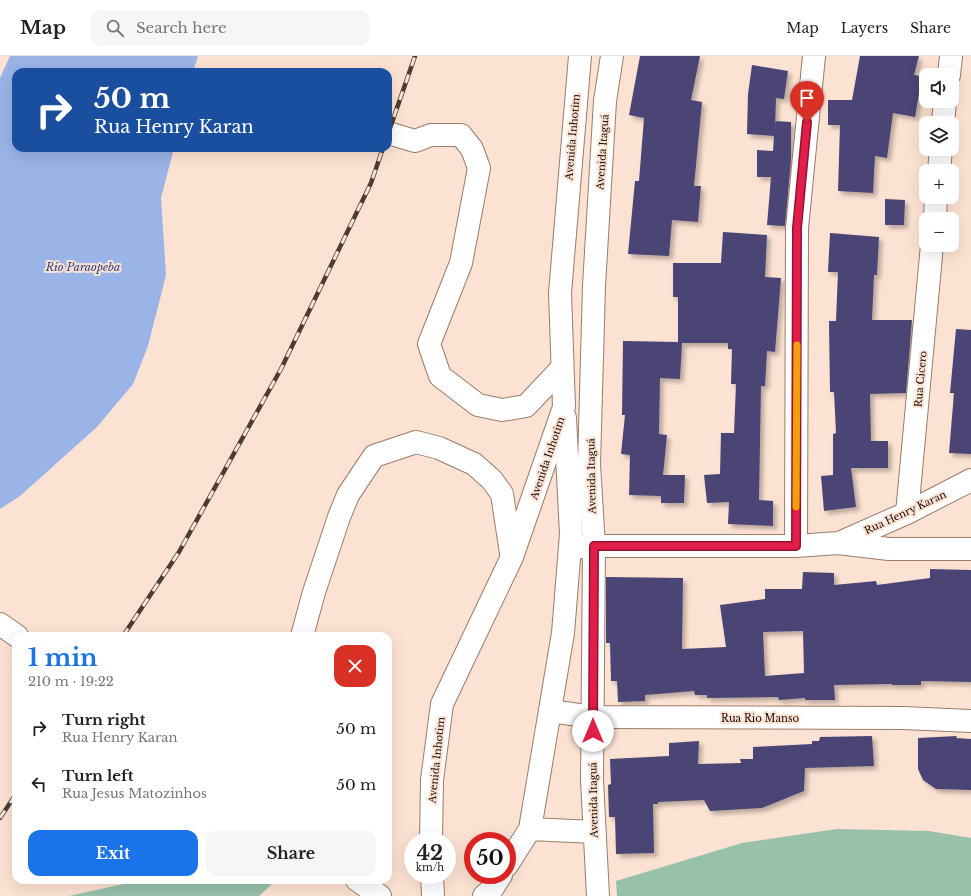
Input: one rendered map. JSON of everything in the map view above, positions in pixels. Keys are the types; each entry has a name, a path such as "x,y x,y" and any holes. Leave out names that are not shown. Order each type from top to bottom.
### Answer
{"main road":[{"name":"Avenida Inhotim","path":"431,832 432,780 442,704 512,557 564,407 560,292 580,56"},
{"name":"Avenida Itaguá","path":"598,896 592,780 594,546 589,464 594,286 605,101 612,56"},
{"path":"796,546 797,228 814,56"},
{"path":"949,68 951,56"},
{"path":"392,134 415,140 431,135 461,135 472,149 480,168 461,263 429,344 440,376 478,405 502,410 526,406 562,368"},
{"name":"Rua Cicero","path":"907,513 931,252"},
{"path":"516,851 530,829 564,633 571,534 564,407"},
{"path":"303,632 314,592 339,517 348,495 374,456 396,448 416,442 440,448 474,464 492,480 502,494 512,557"},
{"name":"Rua Henry Karan","path":"838,543 907,513 971,480"},
{"name":"Rua Henry Karan","path":"570,548 594,546 796,546 838,543 890,549 971,549"},
{"path":"0,624 12,632"},
{"name":"Rua Rio Manso","path":"550,711 593,717 903,718 971,721"},
{"path":"530,829 594,832"},
{"path":"363,884 380,896"},
{"path":"432,884 433,896"},
{"path":"484,896 495,884"}],"green space":[{"path":"837,829 929,831 971,838 971,896 617,896 616,881 742,843"},
{"path":"123,884 271,885 259,896 69,896"}],"water":[{"name":"Rio Paraopeba","path":"10,56 198,56 194,68 12,68 12,152 173,152 161,198 166,275 148,346 133,384 97,427 20,496 0,509 0,78"}],"building":[{"path":"640,56 700,56 691,100 702,102 694,186 701,186 698,222 672,220 669,256 628,254 635,181 639,181 644,118 629,115"},
{"path":"860,56 919,56 914,75 919,76 919,94 915,117 893,113 887,158 875,156 873,193 838,191 840,125 828,125 828,100 852,100"},
{"path":"752,65 788,71 784,99 776,98 775,121 791,122 791,160 785,226 767,225 771,177 757,177 757,150 773,151 774,136 747,134 748,94"},
{"path":"885,199 905,200 904,225 885,225"},
{"path":"723,232 767,235 765,277 781,278 775,352 767,351 765,386 761,386 759,500 773,501 773,526 728,524 729,502 707,503 704,475 720,474 721,433 734,433 736,384 731,384 732,349 728,349 728,343 682,343 680,379 660,378 659,434 667,435 663,475 685,475 684,503 661,503 661,496 629,495 630,455 621,454 625,415 622,415 623,341 678,342 678,297 673,297 673,263 721,263"},
{"path":"830,233 879,237 877,275 874,275 872,320 912,320 906,393 870,394 871,441 888,441 888,468 851,468 856,507 824,511 821,476 833,475 833,434 836,433 834,392 830,392 829,321 836,321 838,272 828,272"},
{"path":"956,329 971,330 971,454 949,453 954,393 950,393"},
{"path":"930,569 971,570 971,682 921,681 921,685 834,685 835,700 805,700 805,698 779,700 778,697 707,698 707,695 695,695 694,691 645,695 645,701 618,702 617,681 611,681 610,643 606,643 606,577 683,578 682,649 726,647 720,605 765,599 765,589 802,589 803,572 834,573 834,585 876,581 877,585 930,578","holes":["803,631 804,673 765,676 763,632"]},
{"path":"872,736 874,766 805,768 804,791 762,808 710,811 704,800 658,802 658,804 653,804 654,853 616,854 615,817 609,817 608,785 611,784 610,759 669,756 669,743 699,741 698,764 741,763 740,759 753,759 753,747 812,744 812,741 819,741 820,737"},
{"path":"957,736 956,738 971,739 971,790 936,789 923,780 918,769 918,738"}],"railway":[{"path":"392,122 415,56"},
{"path":"126,632 179,552 281,369 371,183 382,152"},
{"path":"0,818 12,800"}],"slow traffic":[{"path":"796,507 797,345"}],"route":[{"path":"593,731 594,546 796,546 797,228 807,122"}]}
